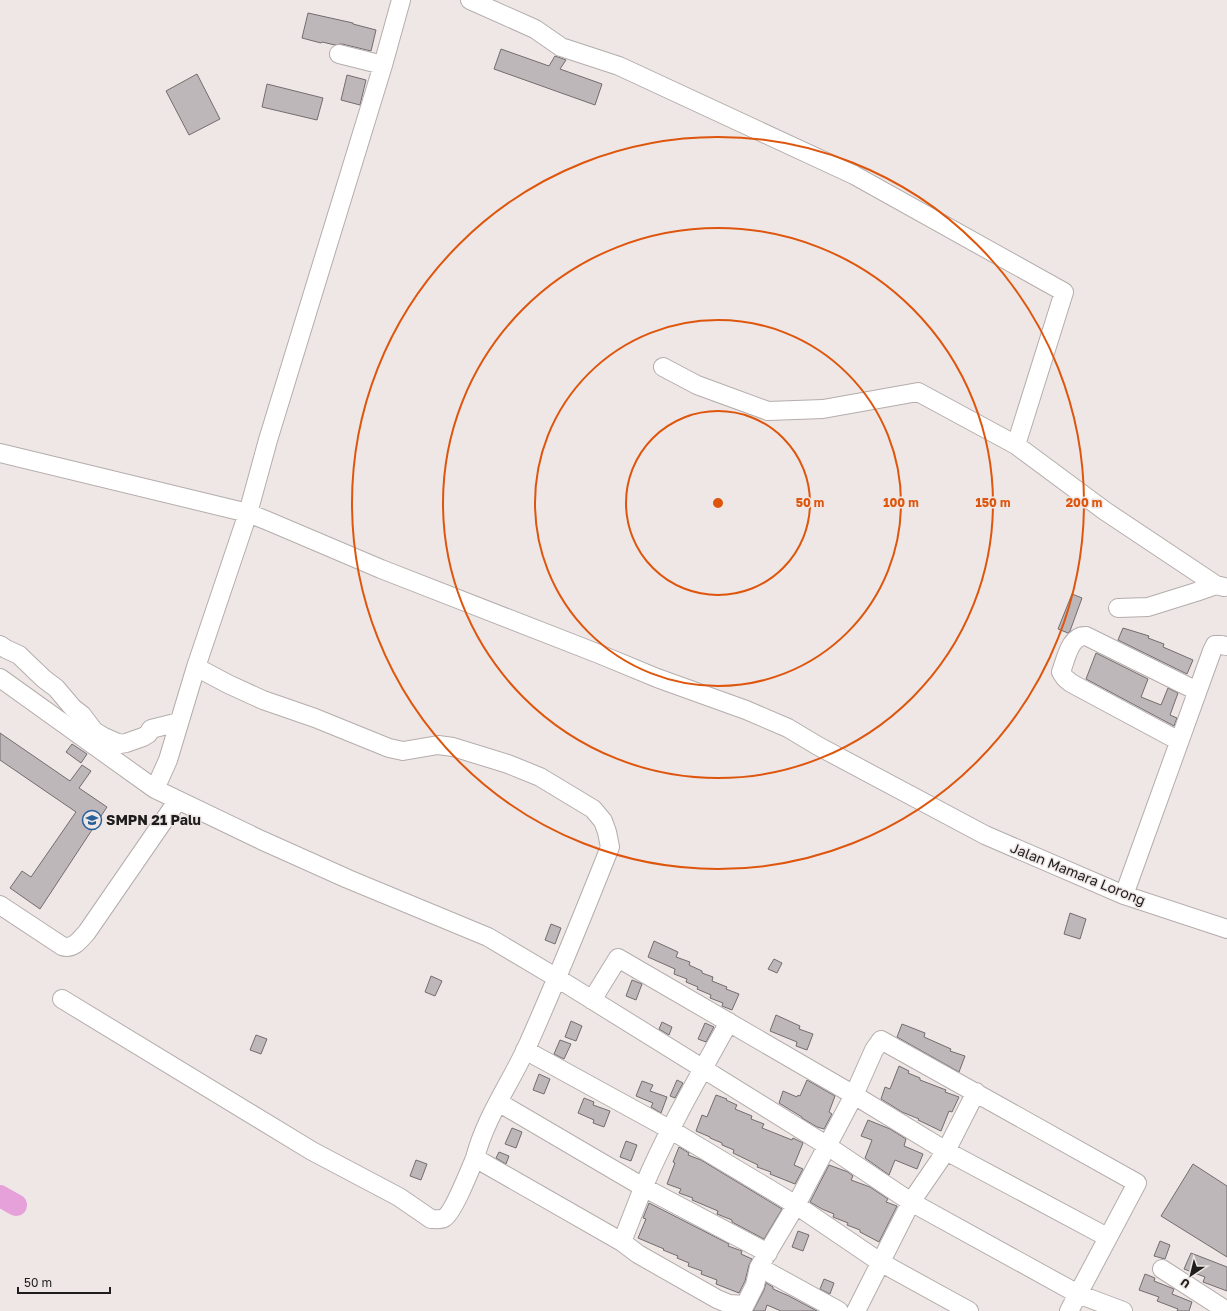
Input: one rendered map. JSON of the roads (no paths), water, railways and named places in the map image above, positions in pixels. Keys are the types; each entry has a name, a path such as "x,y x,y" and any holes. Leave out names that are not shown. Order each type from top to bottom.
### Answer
{"street":[{"path":"155,789 168,760 196,667 248,514 268,440 383,65 401,0"},
{"path":"470,0 535,30 561,46 619,66 854,175 1064,292 1016,445"},
{"path":"339,54 383,65"},
{"path":"663,367 697,385 768,411 823,409 918,392 1016,445 1105,511 1221,586"},
{"name":"Jalan Mamara Lorong","path":"0,453 268,520 381,569 664,680 746,710 788,728 818,746 985,836 1124,895 1227,929"},
{"path":"1118,608 1148,607 1221,586"},
{"path":"1179,741 1071,683 1062,675 1062,672 1071,646 1074,640 1080,636 1086,636 1197,691"},
{"path":"0,644 6,649 19,655 44,679 56,688 72,708 82,715 94,731 120,744 142,737 148,734 151,729 180,722"},
{"path":"1124,895 1212,651 1216,645 1227,646"},
{"path":"62,999 312,1151 399,1197 431,1219 444,1218 459,1195 475,1158 478,1145 525,1050 557,978 610,847 607,832 593,809 540,777 508,764 454,747 438,746 403,751 389,748 315,718 263,700 196,667"},
{"path":"0,678 155,789 261,840 348,879 488,937 557,978 826,1145 911,1202 1078,1294 1123,1311"},
{"path":"0,905 62,946 67,948 71,947 87,932 178,800"},
{"path":"592,1000 618,958 854,1095 946,1151 1107,1237"},
{"path":"622,1242 644,1188 671,1130 729,1022"},
{"path":"475,1158 622,1242 638,1254 718,1299 729,1304 744,1305 755,1285 764,1260 796,1205 826,1145 854,1095 874,1050 881,1040 1137,1183 1069,1311"},
{"path":"525,1050 671,1130 796,1205 880,1262 969,1311"},
{"path":"856,1311 911,1202 946,1151 976,1092"},
{"path":"498,1102 764,1260 839,1311"},
{"path":"1162,1268 1227,1311"}],"waterway":[{"path":"0,1196 16,1205"}],"place":[{"name":"SMPN 21 Palu","path":"92,820"}]}
